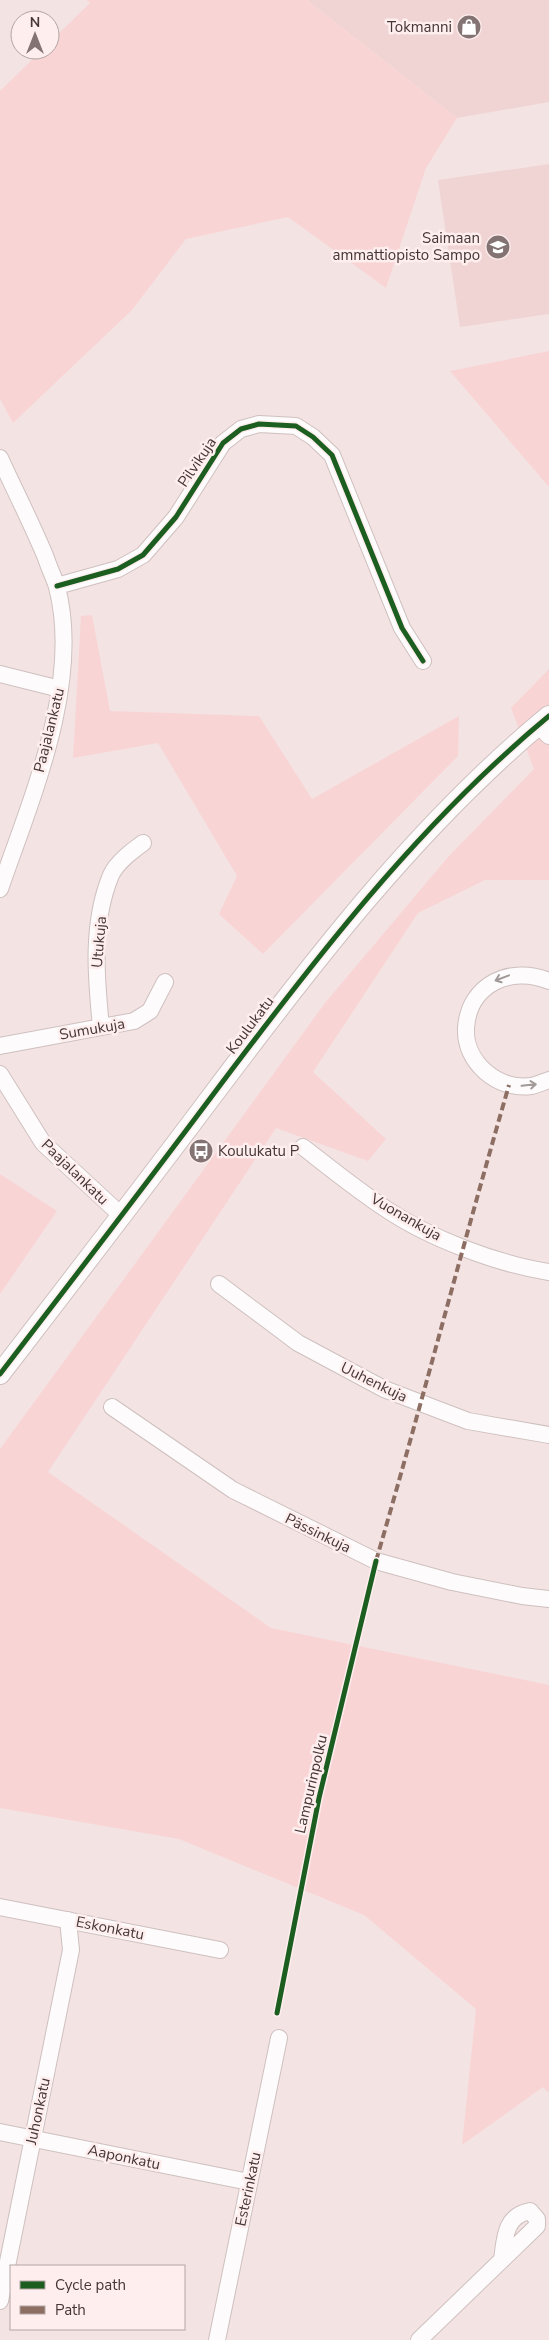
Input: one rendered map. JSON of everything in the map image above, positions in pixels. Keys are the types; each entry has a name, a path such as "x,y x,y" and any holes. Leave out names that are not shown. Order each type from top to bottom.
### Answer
{"street":[{"name":"Pilvikuja","path":"57,586 118,569 143,555 176,517 223,443 241,429 258,424 296,426 313,437 332,455 402,628 424,661"},
{"name":"Paajalankatu","path":"0,458 57,586 64,639 60,689 50,736 0,889"},
{"path":"0,674 60,689"},
{"name":"Koulukatu","path":"0,1374 122,1216 302,976 405,856 466,792 545,726"},
{"name":"Utukuja","path":"101,1026 96,976 99,919 111,874 126,856 143,843"},
{"path":"549,981 530,974 511,975 493,982 479,994 469,1011 466,1029 468,1048 478,1065 492,1078 509,1085 531,1086 549,1080"},
{"name":"Sumukuja","path":"0,1046 134,1021 150,1011 165,982"},
{"name":"Paajalankatu","path":"0,1074 43,1143 122,1216"},
{"name":"Vuonankuja","path":"303,1147 386,1209 424,1231 530,1269 549,1272"},
{"name":"Uuhenkuja","path":"219,1284 298,1343 384,1389 468,1421 549,1435"},
{"name":"Pässinkuja","path":"112,1407 233,1490 376,1562 461,1584 522,1596 549,1599"},
{"name":"Eskonkatu","path":"0,1907 220,1950"},
{"name":"Juhonkatu","path":"0,2301 70,1950 68,1920"},
{"name":"Esterinkatu","path":"217,2340 279,2038"},
{"name":"Aaponkatu","path":"0,2132 249,2182"},
{"path":"419,2340 502,2260"}],"shaded area":[{"path":"87,0 307,0 457,118 426,168 386,288 288,217 186,239 132,310 13,423 0,399 0,91 32,60 60,60 60,32 90,3"},
{"path":"307,0 549,0 549,102 457,118"},
{"name":"Saimaan ammattiopisto Sampo","path":"549,164 549,314 460,327 438,180"},
{"path":"549,351 549,487 450,371"},
{"path":"92,615 110,711 259,716 312,799 459,716 458,756 263,954 219,914 237,876 158,743 73,758 81,616"},
{"path":"549,669 549,880 485,880 418,913 313,1072 386,1139 368,1161 276,1128 48,1472 271,1628 549,1685 549,2093 543,2087 462,2145 476,2009 364,1915 179,1839 0,1808 0,1449 325,1003 448,857 534,769 511,708"},
{"path":"0,1174 57,1211 0,1294"}],"marked path":[{"path":"376,1561 509,1085"}],"cycle path":[{"path":"57,586 118,569 143,555 176,517 223,443 241,429 259,424 296,426 313,437 332,455 402,628 423,661"},
{"path":"0,1374 327,947 410,850 455,803 501,758 549,716"},
{"name":"Lampurinpolku","path":"277,2013 319,1798 376,1561"}],"place":[{"name":"Tokmanni","path":"469,27"},
{"name":"Saimaan ammattiopisto Sampo","path":"498,247"},
{"name":"Koulukatu P","path":"201,1151"}]}
